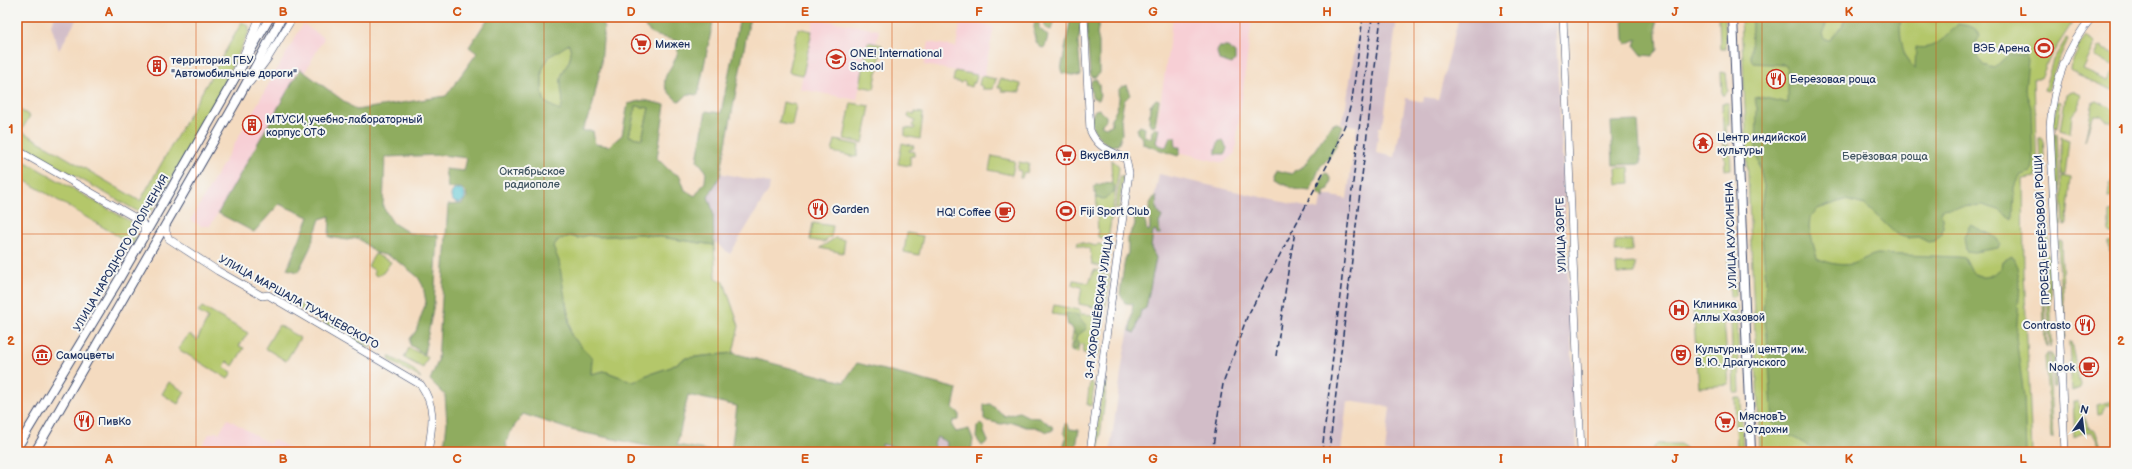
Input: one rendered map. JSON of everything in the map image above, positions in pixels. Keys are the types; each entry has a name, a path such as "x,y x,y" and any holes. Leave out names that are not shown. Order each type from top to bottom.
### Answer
{"main road":[{"name":"УЛИЦА НАРОДНОГО ОПОЛЧЕНИЯ","path":"17,448 144,237 270,17"},
{"path":"35,452 241,93 282,17"},
{"name":"УЛИЦА КУУСИНЕНА","path":"1733,17 1751,452"}],"street":[{"path":"230,87 243,51 260,17"},
{"path":"241,93 268,58 294,17"},
{"name":"3-Я ХОРОШЁВСКАЯ УЛИЦА","path":"1084,17 1090,130 1094,138 1105,150 1126,158 1129,174 1090,452"},
{"name":"УЛИЦА ЗОРГЕ","path":"1563,17 1581,452"},
{"name":"ПРОЕЗД БЕРЁЗОВОЙ РОЩИ","path":"2065,452 2050,126 2052,104 2060,72 2074,43 2092,17"},
{"path":"17,150 141,221 148,221 156,215"},
{"path":"155,243 162,239 169,239 166,230 168,220"},
{"path":"141,221 144,226 144,237"},
{"name":"УЛИЦА МАРШАЛА ТУХАЧЕВСКОГО","path":"169,239 218,271 262,296 268,295 405,375 421,386 430,400 433,413 428,452"}],"shaded area":[{"path":"55,17 78,17 59,50 51,25"},
{"path":"1173,17 1235,17 1252,19 1235,153 1223,163 1154,146"},
{"path":"1360,17 1397,17 1384,119 1381,127 1379,127 1376,153 1395,157 1406,98 1423,102 1424,97 1438,99 1459,17 1555,17 1577,452 1385,452 1390,407 1347,401 1341,452 1110,452 1123,359 1159,174 1319,210 1322,194 1347,199 1357,126 1341,124 1346,106"},
{"name":"ONE! International School","path":"814,18 879,30 876,44 868,43 857,100 800,89"},
{"name":"ONE! International School","path":"961,19 994,27 984,76 924,65 929,42 956,47"},
{"path":"303,24 324,38 305,72 356,110 272,187 248,229 218,213 210,226 201,226 191,220"},
{"path":"719,173 770,183 769,190 730,254 715,242 713,211 708,197 720,176"},
{"path":"228,419 270,444 272,440 276,440 296,452 198,452 209,434 216,432 219,433"},
{"path":"937,437 947,442 946,452 937,452 934,444"},
{"path":"882,444 914,452 882,452"}],"green space":[{"name":"Октябрьское радиополе","path":"489,17 598,17 604,28 601,65 592,108 582,131 593,131 595,144 609,146 622,135 628,104 644,100 665,105 657,158 670,171 680,176 685,190 695,196 705,182 706,171 697,160 706,111 721,113 740,17 750,17 720,176 708,197 713,211 714,245 640,234 598,237 588,235 578,238 570,236 558,240 553,247 559,261 571,335 592,358 591,374 604,371 634,382 644,376 671,367 686,358 733,353 844,382 857,363 957,389 953,408 959,413 959,420 953,421 952,426 956,432 969,429 973,440 971,452 946,452 947,442 937,437 934,444 937,452 914,452 882,444 882,452 731,452 737,406 688,395 677,445 717,452 675,452 571,430 523,414 511,431 506,443 508,452 448,452 444,448 447,423 445,395 430,380 438,361 448,205 462,204 467,197 466,192 461,188 448,188 445,169 464,171 467,158 442,155 385,157 383,207 393,223 409,233 438,235 434,304 424,354 410,345 410,339 416,331 426,302 423,286 418,277 403,265 389,256 376,253 358,238 347,240 329,237 330,216 320,219 310,248 298,272 287,269 309,217 279,204 254,232 218,213 300,69 356,110 446,96 477,53 469,47","holes":["569,44 571,51 570,57 561,78 563,101 560,111 545,102 542,93 542,70 549,57","636,106 649,108 642,139 629,136"]},
{"path":"634,17 714,17 698,95 688,94 682,100 678,101 669,92 665,85 665,79 678,51 678,41 654,35"},
{"path":"1036,17 1042,17 1039,19 1039,28 1048,36 1045,47 1042,48 1036,42 1034,34"},
{"path":"1042,17 1050,17 1054,20 1051,30 1045,28 1044,19"},
{"path":"1071,17 1082,17 1078,44 1081,75 1078,76 1062,73 1061,70"},
{"path":"1086,17 1100,17 1097,34 1099,42 1099,73 1096,77 1092,77 1090,74"},
{"path":"1623,17 1656,18 1658,50 1652,56 1642,55 1635,46 1637,39 1626,44 1624,39"},
{"path":"1719,17 1725,17 1726,49 1720,49"},
{"name":"Берёзовая роща","path":"1741,17 2076,17 2050,57 2041,78 2034,78 2037,177 2023,179 2024,273 2032,452 1760,452"},
{"name":"Берёзовая роща","path":"1752,17 1829,17 1822,34 1824,39 1830,40 1842,26 1846,17 1901,17 1900,30 1902,46 1907,60 1915,69 1916,47 1929,47 1940,42 1958,24 1974,28 1978,32 1980,36 1975,51 1983,65 1994,68 2009,54 2026,55 2028,61 2025,90 2031,107 2033,167 2031,172 2021,175 2014,188 2013,220 1999,210 1983,205 1941,209 1943,227 1942,234 1934,241 1928,242 1918,237 1907,238 1896,234 1865,205 1845,200 1818,209 1810,217 1809,228 1817,258 1826,262 1842,265 1853,264 1877,254 1959,257 1965,258 1973,273 1980,277 1985,277 1996,272 2002,267 2003,261 2012,256 2017,267 2020,285 2016,337 2024,396 2026,452 1878,452 1872,448 1859,447 1825,452 1819,451 1791,436 1773,424 1767,335 1763,309 1766,281 1760,214 1764,187 1756,150 1757,108 1754,98 1760,97 1788,103 1788,70 1785,65 1753,63 1751,59"},
{"path":"242,22 249,26 249,32 207,118 155,207 149,212 137,211 17,143 17,108 30,116 21,131 140,201"},
{"path":"798,28 812,31 803,75 789,72"},
{"path":"2086,36 2096,42 2083,70 2108,81 2115,67 2115,91 2077,75 2071,70 2072,62 2078,50 2076,49"},
{"path":"2066,39 2068,40 2054,71 2048,91 2044,90 2053,60"},
{"path":"868,42 882,45 874,89 860,86"},
{"path":"569,43 571,55 561,81 564,102 561,112 545,102 542,93 542,70 549,57"},
{"path":"2102,46 2103,49 2115,54 2115,66 2095,57 2099,47"},
{"path":"1219,47 1228,47 1235,53 1235,60 1232,64 1219,60 1217,52"},
{"path":"955,71 977,75 975,83 972,83 971,87 965,85 966,83 963,81 961,83 953,81"},
{"path":"1721,72 1726,73 1728,91 1724,95 1722,95"},
{"path":"981,76 996,79 993,89 982,89 982,86 979,85"},
{"path":"1000,79 1021,84 1020,92 1001,91 1002,88 998,88"},
{"path":"1096,79 1099,85 1100,99 1098,100 1092,97 1090,85 1092,80"},
{"path":"1126,85 1130,95 1124,101 1121,117 1122,134 1118,145 1111,146 1096,133 1093,129 1091,120 1095,110 1099,109 1106,116 1106,120 1101,125 1106,127 1112,125 1111,118 1118,105 1119,89"},
{"path":"2072,91 2081,95 2078,108 2072,115 2070,133 2060,130 2066,94"},
{"path":"1156,99 1159,100 1155,125 1151,126 1149,122 1150,106"},
{"path":"2057,101 2061,102 2057,128 2053,126"},
{"path":"2096,101 2115,110 2112,123 2107,121 2102,115 2094,115 2085,141 2093,102"},
{"path":"783,102 796,105 792,126 779,123"},
{"path":"851,103 870,106 863,143 844,139"},
{"path":"1722,103 1728,103 1729,105 1729,125 1726,125 1727,138 1725,139 1725,145 1730,145 1731,169 1725,170"},
{"path":"636,105 649,108 642,139 629,136"},
{"path":"915,112 923,113 920,139 905,136 905,128 914,129 915,127 912,126 915,121 908,117 909,113 915,114"},
{"path":"1638,121 1641,164 1613,165 1611,122"},
{"path":"1337,123 1343,126 1335,148 1328,159 1320,167 1310,191 1294,189 1275,180 1274,175 1276,170 1292,174 1294,171 1304,166 1332,124"},
{"path":"1140,126 1145,128 1144,136 1151,138 1152,131 1155,128 1159,129 1156,142 1158,145 1166,147 1170,137 1175,137 1176,147 1180,147 1178,156 1143,144 1143,139 1137,133 1137,129"},
{"path":"2055,133 2057,134 2061,225 2056,223"},
{"path":"2061,137 2069,140 2065,175 2061,175"},
{"path":"2039,138 2043,138 2045,173 2041,181"},
{"path":"835,140 859,145 857,157 832,152"},
{"path":"1219,141 1223,141 1227,148 1225,154 1216,154"},
{"path":"902,143 914,146 913,149 910,149 909,151 915,152 914,156 910,156 910,166 898,164"},
{"path":"992,156 1015,161 1012,175 989,170"},
{"path":"17,157 133,223 137,232 133,245 17,176"},
{"path":"1111,159 1118,165 1119,168 1108,240 1098,237 1096,184 1112,185"},
{"path":"1019,162 1029,164 1027,173 1024,172 1022,178 1020,178 1021,171 1017,170"},
{"path":"1629,167 1630,183 1617,184 1616,168"},
{"path":"1327,173 1331,180 1329,189 1324,191 1324,198 1317,193 1324,174"},
{"path":"1120,176 1123,176 1119,209 1115,209"},
{"path":"2061,176 2071,178 2067,224 2064,225"},
{"path":"2115,177 2115,203 2114,197 2108,197 2110,183"},
{"path":"1111,183 1114,186 1114,192 1104,199 1096,198 1094,187 1097,185"},
{"path":"2041,190 2046,198 2049,241 2046,247"},
{"path":"1154,197 1156,197 1157,210 1162,217 1159,223 1160,234 1157,235 1156,230 1153,231 1151,248 1156,258 1146,308 1141,311 1135,333 1130,331 1133,304 1125,303 1120,294 1125,259 1128,253 1128,238 1135,225 1134,213 1137,212 1146,223 1147,230 1150,230 1149,205"},
{"path":"2115,210 2115,234 2111,234 2109,232 2109,212"},
{"path":"813,223 833,226 831,237 824,242 810,240"},
{"path":"1970,225 1992,235 1997,239 2000,244 1998,248 1974,252 1966,251 1964,236"},
{"path":"907,233 923,236 919,255 904,252"},
{"path":"640,234 714,245 716,278 724,282 739,326 733,353 686,358 671,367 644,376 634,382 604,371 591,374 592,358 571,335 569,317 553,247 558,240 570,236 578,238 588,235 598,237"},
{"path":"835,238 845,240 843,253 820,248"},
{"path":"1632,240 1632,251 1615,252 1615,241"},
{"path":"2059,241 2061,241 2065,337 2063,337"},
{"path":"1078,242 1096,246 1098,244 1108,246 1105,268 1092,264 1090,249 1077,245"},
{"path":"2115,242 2115,251 2113,253 2115,257 2115,276 2111,275 2109,243"},
{"path":"2041,253 2043,253 2047,348 2045,345"},
{"path":"2045,253 2049,255 2052,344 2050,348"},
{"path":"375,254 391,262 383,273 377,276 374,274 374,270 368,266"},
{"path":"1735,257 1736,292 1735,296 1730,297 1728,258"},
{"path":"1635,263 1635,273 1617,274 1616,264"},
{"path":"1094,270 1104,271 1099,308 1079,304 1082,287 1073,285 1074,280 1089,283"},
{"path":"1106,272 1110,276 1106,305 1104,308 1101,308"},
{"path":"1730,301 1734,302 1737,306 1740,393 1734,393"},
{"path":"299,304 344,330 338,331 300,309"},
{"path":"1054,305 1079,310 1081,314 1098,315 1092,355 1083,353 1084,345 1080,344 1078,353 1070,351 1073,333 1071,327 1072,317 1052,314"},
{"path":"202,307 248,333 239,346 244,348 233,366 227,361 224,367 232,372 228,379 178,349 189,334 197,340 208,318 198,312"},
{"path":"1723,307 1729,385 1699,387 1693,309"},
{"path":"1065,313 1078,315 1081,321 1087,325 1086,329 1077,336 1078,347 1075,351 1072,349 1076,336 1071,326 1068,325"},
{"path":"1100,316 1104,318 1099,354 1094,356"},
{"path":"279,325 300,338 286,361 265,348"},
{"path":"349,333 373,347 367,347 357,343 349,337"},
{"path":"2069,342 2071,342 2080,385 2080,388 2072,391"},
{"path":"409,348 428,357 423,368 404,358"},
{"path":"2048,353 2053,438 2051,438 2045,357"},
{"path":"2050,353 2054,358 2055,388 2053,388"},
{"path":"389,356 415,371 421,378 390,361"},
{"path":"1090,381 1094,386 1091,406 1087,405"},
{"path":"169,382 185,392 178,404 162,394"},
{"path":"1103,382 1107,382 1098,452 1094,452"},
{"path":"1735,398 1741,398 1743,452 1737,452"},
{"path":"2115,400 2115,405 2107,405 2103,413 2098,414 2097,405"},
{"path":"2073,401 2078,401 2087,427 2095,430 2103,452 2092,432 2083,432 2075,438"},
{"path":"990,404 1005,416 1019,412 1029,417 1040,418 1052,426 1053,430 1048,432 1035,427 1026,427 1013,422 1001,424 984,420 984,405"},
{"path":"1067,423 1070,429 1079,430 1075,452 1059,452 1062,451 1066,438 1064,432 1065,424"},
{"path":"981,424 984,426 984,432 988,441 982,446 976,438 977,426"},
{"path":"1657,444 1680,444 1685,447 1685,452 1653,452 1653,448"}],"water":[{"path":"455,189 461,189 465,193 465,199 461,203 455,203 451,199 451,193"}],"railway":[{"path":"1212,452 1223,384 1247,317 1332,156 1346,122 1352,100 1363,17"},
{"path":"1322,452 1372,17"},
{"path":"1329,452 1381,17"},
{"path":"1276,356 1295,232"}],"place":[{"name":"Мижен","path":"641,44"},
{"name":"ВЭБ Арена","path":"2044,48"},
{"name":"ONE! International School","path":"836,59"},
{"name":"территория ГБУ \"Автомобильные дороги\"","path":"157,66"},
{"name":"Березовая роща","path":"1776,79"},
{"name":"МТУСИ, учебно-лабораторный корпус ОТФ","path":"252,125"},
{"name":"Центр индийской культуры","path":"1703,143"},
{"name":"ВкусВилл","path":"1066,155"},
{"name":"Garden","path":"818,209"},
{"name":"Fiji Sport Club","path":"1066,211"},
{"name":"HQ! Coffee","path":"1005,212"},
{"name":"Клиника Аллы Хазовой","path":"1679,310"},
{"name":"Contrasto","path":"2085,325"},
{"name":"Самоцветы","path":"42,355"},
{"name":"Культурный центр им. В. Ю. Драгунского","path":"1681,355"},
{"name":"Nook","path":"2089,367"},
{"name":"ПивКо","path":"84,421"},
{"name":"МясновЪ - Отдохни","path":"1725,422"}]}
